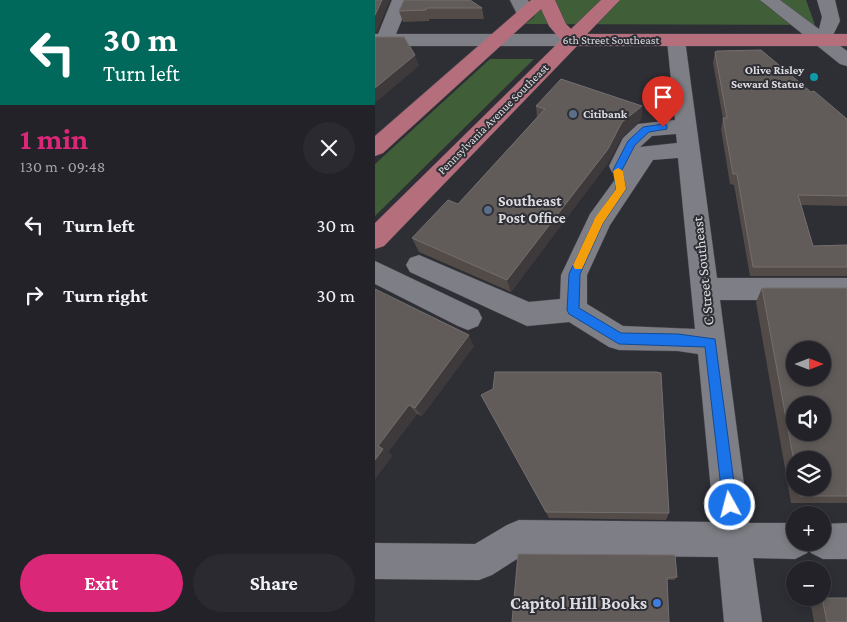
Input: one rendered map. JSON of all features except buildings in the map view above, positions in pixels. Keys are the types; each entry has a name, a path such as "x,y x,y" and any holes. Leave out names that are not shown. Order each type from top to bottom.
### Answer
{"main road":[{"path":"375,148 496,40 522,7 541,0"},
{"path":"546,0 558,26 571,40"},
{"name":"Pennsylvania Avenue Southeast","path":"375,239 611,0"},
{"name":"6th Street Southeast","path":"571,40 847,40"}],"street":[{"path":"380,40 401,0"},
{"path":"769,0 847,60"},
{"path":"821,40 828,31 832,21 826,0"},
{"name":"6th Street Southeast","path":"380,40 571,40"},
{"name":"C Street Southeast","path":"676,40 743,622"},
{"path":"573,310 575,274 599,221 646,153 688,138"},
{"path":"419,265 527,314 573,310 619,338 711,343"},
{"path":"375,272 468,318"},
{"path":"705,288 847,289"},
{"path":"375,561 479,562 519,537 786,541"},
{"path":"831,541 847,541"}],"green space":[{"path":"537,0 806,0 815,25 525,24 534,17"},
{"path":"490,59 534,59 375,216 375,164"}],"slow traffic":[{"path":"579,265 599,221 621,189 618,171"}],"place":[{"name":"Olive Risley Seward Statue","path":"814,77"},
{"name":"Citibank","path":"573,114"},
{"name":"Southeast Post Office","path":"488,210"},
{"name":"Capitol Hill Books","path":"657,603"}],"route":[{"path":"663,127 646,129 631,144 625,155 618,170 621,189 599,221 575,274 573,310 619,338 711,343 730,505"}]}
